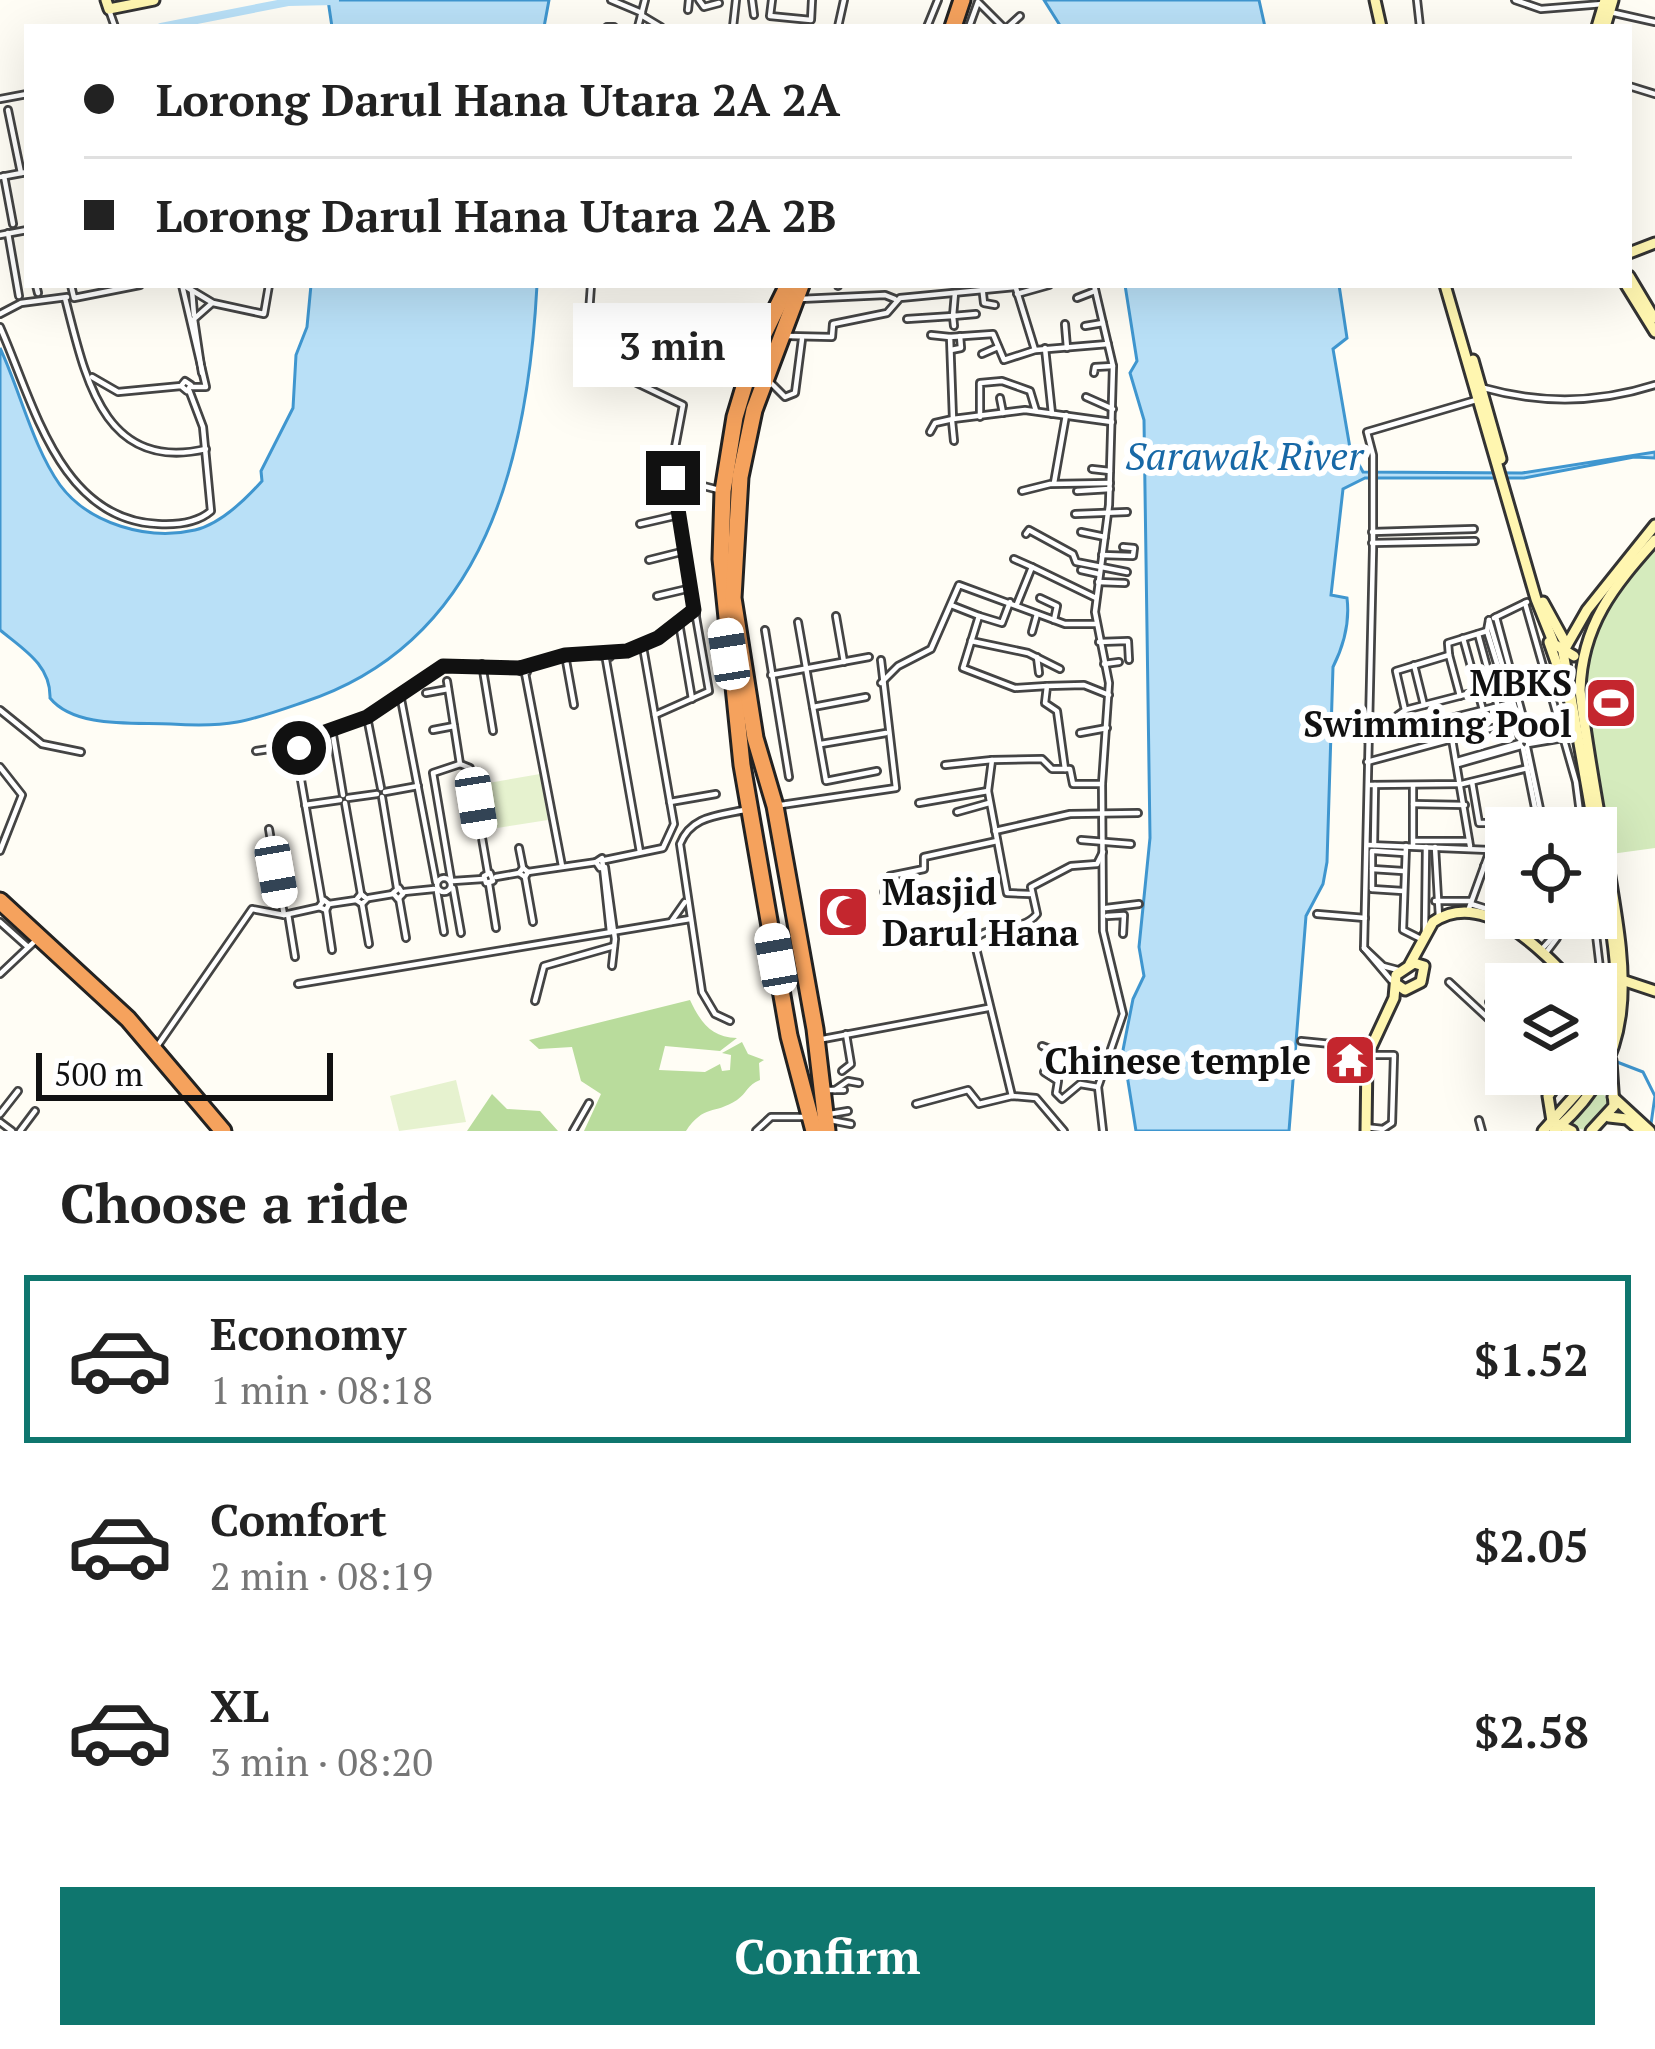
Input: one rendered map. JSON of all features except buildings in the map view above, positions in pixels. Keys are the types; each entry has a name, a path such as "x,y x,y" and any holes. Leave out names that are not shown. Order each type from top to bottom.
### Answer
{"highway":[{"path":"794,290 746,409 723,490 724,625 749,809 789,1036 824,1123"},
{"path":"794,290 754,354 733,598 755,738 775,806 827,1090 824,1123"},
{"path":"0,901 110,1000 219,1131"},
{"path":"0,910 118,1018 219,1131"}],"main road":[{"path":"111,7 154,0"},
{"path":"1632,281 1655,319"},
{"path":"1449,288 1501,469 1530,601 1545,613 1570,651 1580,690 1625,981 1617,1027"},
{"path":"1629,288 1655,332"},
{"path":"1473,372 1481,400"},
{"path":"1504,483 1545,613 1564,694 1574,710"},
{"path":"1591,807 1574,710 1570,651 1587,610 1655,525"},
{"path":"1570,651 1655,539"},
{"path":"1637,545 1655,539"},
{"path":"1545,613 1569,622 1587,610"},
{"path":"1580,690 1589,626"},
{"path":"1369,1129 1372,1055 1396,984 1411,967 1429,927 1470,905 1485,913"},
{"path":"1411,967 1429,927"},
{"path":"1530,939 1554,963"},
{"path":"1372,1055 1408,989 1426,976 1411,967"},
{"path":"1625,981 1655,991"},
{"path":"1396,984 1408,989"},
{"path":"1542,1131 1549,1095"},
{"path":"1542,1131 1556,1126 1580,1095"},
{"path":"1600,1126 1611,1095"},
{"path":"1615,1095 1646,1131"},
{"path":"1547,1105 1556,1126 1572,1131"},
{"path":"1600,1126 1627,1119 1646,1131"}],"street":[{"path":"611,0 656,24"},
{"path":"639,24 645,0"},
{"path":"688,10 689,0"},
{"path":"699,0 704,8 719,3"},
{"path":"752,0 754,15"},
{"path":"772,0 770,16 811,20 812,0"},
{"path":"985,8 992,0"},
{"path":"1515,0 1541,9 1608,4 1655,22"},
{"path":"967,1 985,8 1002,24"},
{"path":"1009,24 1020,16"},
{"path":"8,110 24,172 2,176 13,224"},
{"path":"4,234 20,296"},
{"path":"70,288 86,371 112,425 136,446 166,454 206,449"},
{"path":"0,314 21,303 111,288"},
{"path":"86,371 118,392 206,387 184,288"},
{"path":"188,288 213,303 264,314 268,288"},
{"path":"590,288 589,358 683,405 673,478 709,691 655,715"},
{"path":"1077,298 1094,288 1113,366 1114,398 1109,512 1095,624 1109,695 1101,814 1107,962 1123,1014 1098,1087 1103,1131"},
{"path":"982,289 986,305 995,304"},
{"path":"794,290 895,299 1016,289 1034,350"},
{"path":"192,291 193,324"},
{"path":"954,326 955,293"},
{"path":"779,334 832,338 833,324 887,313 895,299"},
{"path":"193,324 213,303"},
{"path":"907,319 976,314"},
{"path":"1085,326 1103,322"},
{"path":"1065,324 1067,347"},
{"path":"0,327 61,464 104,509 142,522 203,518 214,501 191,387"},
{"path":"932,335 993,334 1004,360 1045,348 1108,344"},
{"path":"951,350 962,348 961,336"},
{"path":"950,337 954,441"},
{"path":"764,373 781,395 795,393 802,339"},
{"path":"982,354 998,347"},
{"path":"1045,348 1052,414"},
{"path":"1094,373 1095,367 1113,366"},
{"path":"191,387 203,376"},
{"path":"980,417 980,383 1002,381 1030,391 1036,411"},
{"path":"1480,385 1499,392 1600,399 1655,385"},
{"path":"1114,398 1118,389"},
{"path":"1369,889 1372,785 1366,739 1372,467 1367,432 1499,392"},
{"path":"1086,397 1113,409"},
{"path":"1000,398 1003,413"},
{"path":"930,432 935,423 1036,411 1112,422"},
{"path":"1054,483 1066,415"},
{"path":"1091,469 1110,471"},
{"path":"673,478 723,490"},
{"path":"1022,491 1054,483 1110,486"},
{"path":"1077,490 1110,486"},
{"path":"1075,514 1127,512"},
{"path":"640,524 679,515"},
{"path":"1025,534 1029,530 1060,546 1076,562 1100,570"},
{"path":"1372,532 1474,530"},
{"path":"1082,532 1106,537"},
{"path":"1372,543 1474,541"},
{"path":"1102,555 1133,556 1134,548 1124,547"},
{"path":"649,560 685,551"},
{"path":"1014,559 1096,598"},
{"path":"951,605 1002,623 1032,567"},
{"path":"1081,570 1127,572"},
{"path":"1098,582 1125,584"},
{"path":"881,683 898,666 931,650 959,585 1054,620 1095,624"},
{"path":"657,596 691,588"},
{"path":"1040,598 1057,606 1054,620"},
{"path":"1460,696 1448,643 1486,631 1493,619 1530,601 1578,807"},
{"path":"256,751 295,747 332,733 367,717 443,666 524,669 565,655 606,656 643,646 693,614"},
{"path":"1032,632 1037,614"},
{"path":"836,616 844,662"},
{"path":"980,616 964,668 1015,688 1084,685 1109,695"},
{"path":"1493,619 1537,807"},
{"path":"798,622 826,781 878,771"},
{"path":"679,623 692,699"},
{"path":"765,631 789,777"},
{"path":"1486,631 1517,722"},
{"path":"1478,634 1498,706"},
{"path":"1463,638 1483,710"},
{"path":"971,640 1037,657 1060,669"},
{"path":"1099,642 1129,641 1129,660"},
{"path":"155,1049 207,982 252,909 286,914 562,866 602,864 665,846 674,824 643,646"},
{"path":"565,655 574,705"},
{"path":"1405,710 1396,671 1449,655"},
{"path":"606,656 640,852"},
{"path":"771,674 869,657"},
{"path":"1037,657 1039,673"},
{"path":"775,806 896,788 880,660"},
{"path":"1104,664 1119,662"},
{"path":"482,664 493,731"},
{"path":"1414,665 1424,706"},
{"path":"524,669 562,866"},
{"path":"447,681 460,764"},
{"path":"1047,686 1045,704 1057,711 1065,769"},
{"path":"427,693 448,689"},
{"path":"1402,730 1397,715 1405,710 1478,692"},
{"path":"400,694 444,932"},
{"path":"813,706 866,697"},
{"path":"1366,739 1508,704"},
{"path":"0,710 42,744 81,752"},
{"path":"367,717 406,938"},
{"path":"1366,762 1517,722"},
{"path":"1458,762 1562,734 1576,725"},
{"path":"433,730 454,727"},
{"path":"1080,733 1106,728"},
{"path":"332,733 369,944"},
{"path":"820,744 886,733"},
{"path":"1562,734 1580,739"},
{"path":"1452,739 1470,845"},
{"path":"1524,744 1536,807"},
{"path":"295,747 332,950"},
{"path":"945,765 1042,759 1052,770 1072,771 1073,784 1102,784"},
{"path":"992,760 989,803 1007,892 1031,894"},
{"path":"461,933 433,773 460,764 470,768 496,928"},
{"path":"0,767 22,795 0,851"},
{"path":"1372,785 1462,784 1528,768"},
{"path":"1472,782 1479,823 1485,823"},
{"path":"1413,785 1403,930 1429,927"},
{"path":"305,806 418,786"},
{"path":"919,803 988,791"},
{"path":"670,802 716,794"},
{"path":"957,812 989,803"},
{"path":"1413,804 1465,805"},
{"path":"730,1021 707,1005 680,860 683,835 702,819 749,809"},
{"path":"995,831 1068,815 1138,814"},
{"path":"269,830 296,957"},
{"path":"1081,840 1131,844"},
{"path":"884,892 889,891 890,875 922,872 924,857 997,841"},
{"path":"1409,846 1470,845"},
{"path":"1371,848 1485,846"},
{"path":"1426,847 1429,927"},
{"path":"1429,927 1435,901 1435,847"},
{"path":"520,848 532,922"},
{"path":"1371,848 1364,948 1396,984"},
{"path":"1012,1096 974,940 986,931 1030,922 1037,914 1031,887 1071,866 1097,864 1103,852"},
{"path":"1470,905 1485,863"},
{"path":"602,864 614,946 612,966"},
{"path":"1372,869 1404,871"},
{"path":"1369,889 1403,891"},
{"path":"670,922 687,899"},
{"path":"1435,901 1485,910"},
{"path":"1105,912 1139,904"},
{"path":"1105,912 1124,915 1123,934"},
{"path":"1317,914 1365,918"},
{"path":"298,984 690,919"},
{"path":"0,922 32,944 0,974"},
{"path":"1543,952 1551,939"},
{"path":"535,1001 544,966 614,946"},
{"path":"1364,948 1383,966 1411,967"},
{"path":"1449,982 1485,1016"},
{"path":"816,1040 988,1008"},
{"path":"842,1071 855,1067 846,1034"},
{"path":"1300,1041 1394,1055 1392,1123 1369,1129"},
{"path":"1042,1046 1065,1055 1109,1058"},
{"path":"1044,1072 1056,1079 1056,1094 1062,1099 1080,1084 1098,1087"},
{"path":"827,1090 859,1083"},
{"path":"827,1090 844,1090"},
{"path":"916,1103 967,1090 979,1105 1012,1096 1040,1096 1064,1131"},
{"path":"18,1091 0,1118 16,1131 35,1112"},
{"path":"573,1131 590,1103"},
{"path":"824,1123 848,1111"},
{"path":"756,1131 776,1115 850,1124"},
{"path":"1479,1120 1482,1131"},
{"path":"824,1123 843,1131"}],"green space":[{"path":"1655,549 1655,848 1617,853 1617,807 1602,807 1586,693 1601,625 1622,589"},
{"path":"540,774 548,820 484,830 477,785"},
{"path":"690,1000 708,1027 737,1038 720,1051 665,1046 659,1070 705,1072 720,1064 722,1071 730,1070 731,1055 722,1053 742,1042 748,1054 764,1060 759,1063 760,1080 729,1105 698,1117 686,1131 584,1131 601,1094 581,1081 572,1047 539,1049 529,1040"},
{"path":"456,1080 466,1122 399,1131 390,1096"},
{"path":"492,1094 507,1109 540,1111 558,1131 467,1131"},
{"path":"1593,1095 1604,1095 1609,1106 1585,1130 1564,1125"}],"water":[{"path":"328,0 549,0 545,24 332,24"},
{"path":"1044,0 1259,0 1264,24 1059,24"},
{"path":"311,288 537,288 523,414 508,476 486,535 456,589 416,636 366,674 269,714 210,725 124,723 90,719 61,708 50,698 41,667 0,630 0,348 42,454 72,499 121,526 177,533 223,517 262,481 261,471 293,408 296,355 307,327"},
{"name":"Sarawak River","path":"1125,288 1339,288 1347,338 1333,349 1350,448 1363,472 1522,473 1655,452 1655,458 1634,457 1524,478 1365,478 1343,489 1331,595 1347,598 1347,616 1333,667 1327,862 1323,884 1306,916 1289,1131 1136,1131 1123,1050 1133,999 1144,976 1139,947 1150,838 1144,420 1130,373 1137,361"}],"waterway":[{"path":"176,24 288,2 335,1"},
{"path":"1617,1062 1643,1072 1655,1096 1651,1124"}],"place":[{"name":"MBKS Swimming Pool","path":"1611,703"},
{"name":"Masjid Darul Hana","path":"843,912"},
{"name":"Chinese temple","path":"1350,1060"}],"route":[{"path":"299,748 290,748 295,742 332,733 367,717 424,674 443,666 520,668 565,655 627,651 658,638 694,610 673,478"}]}
